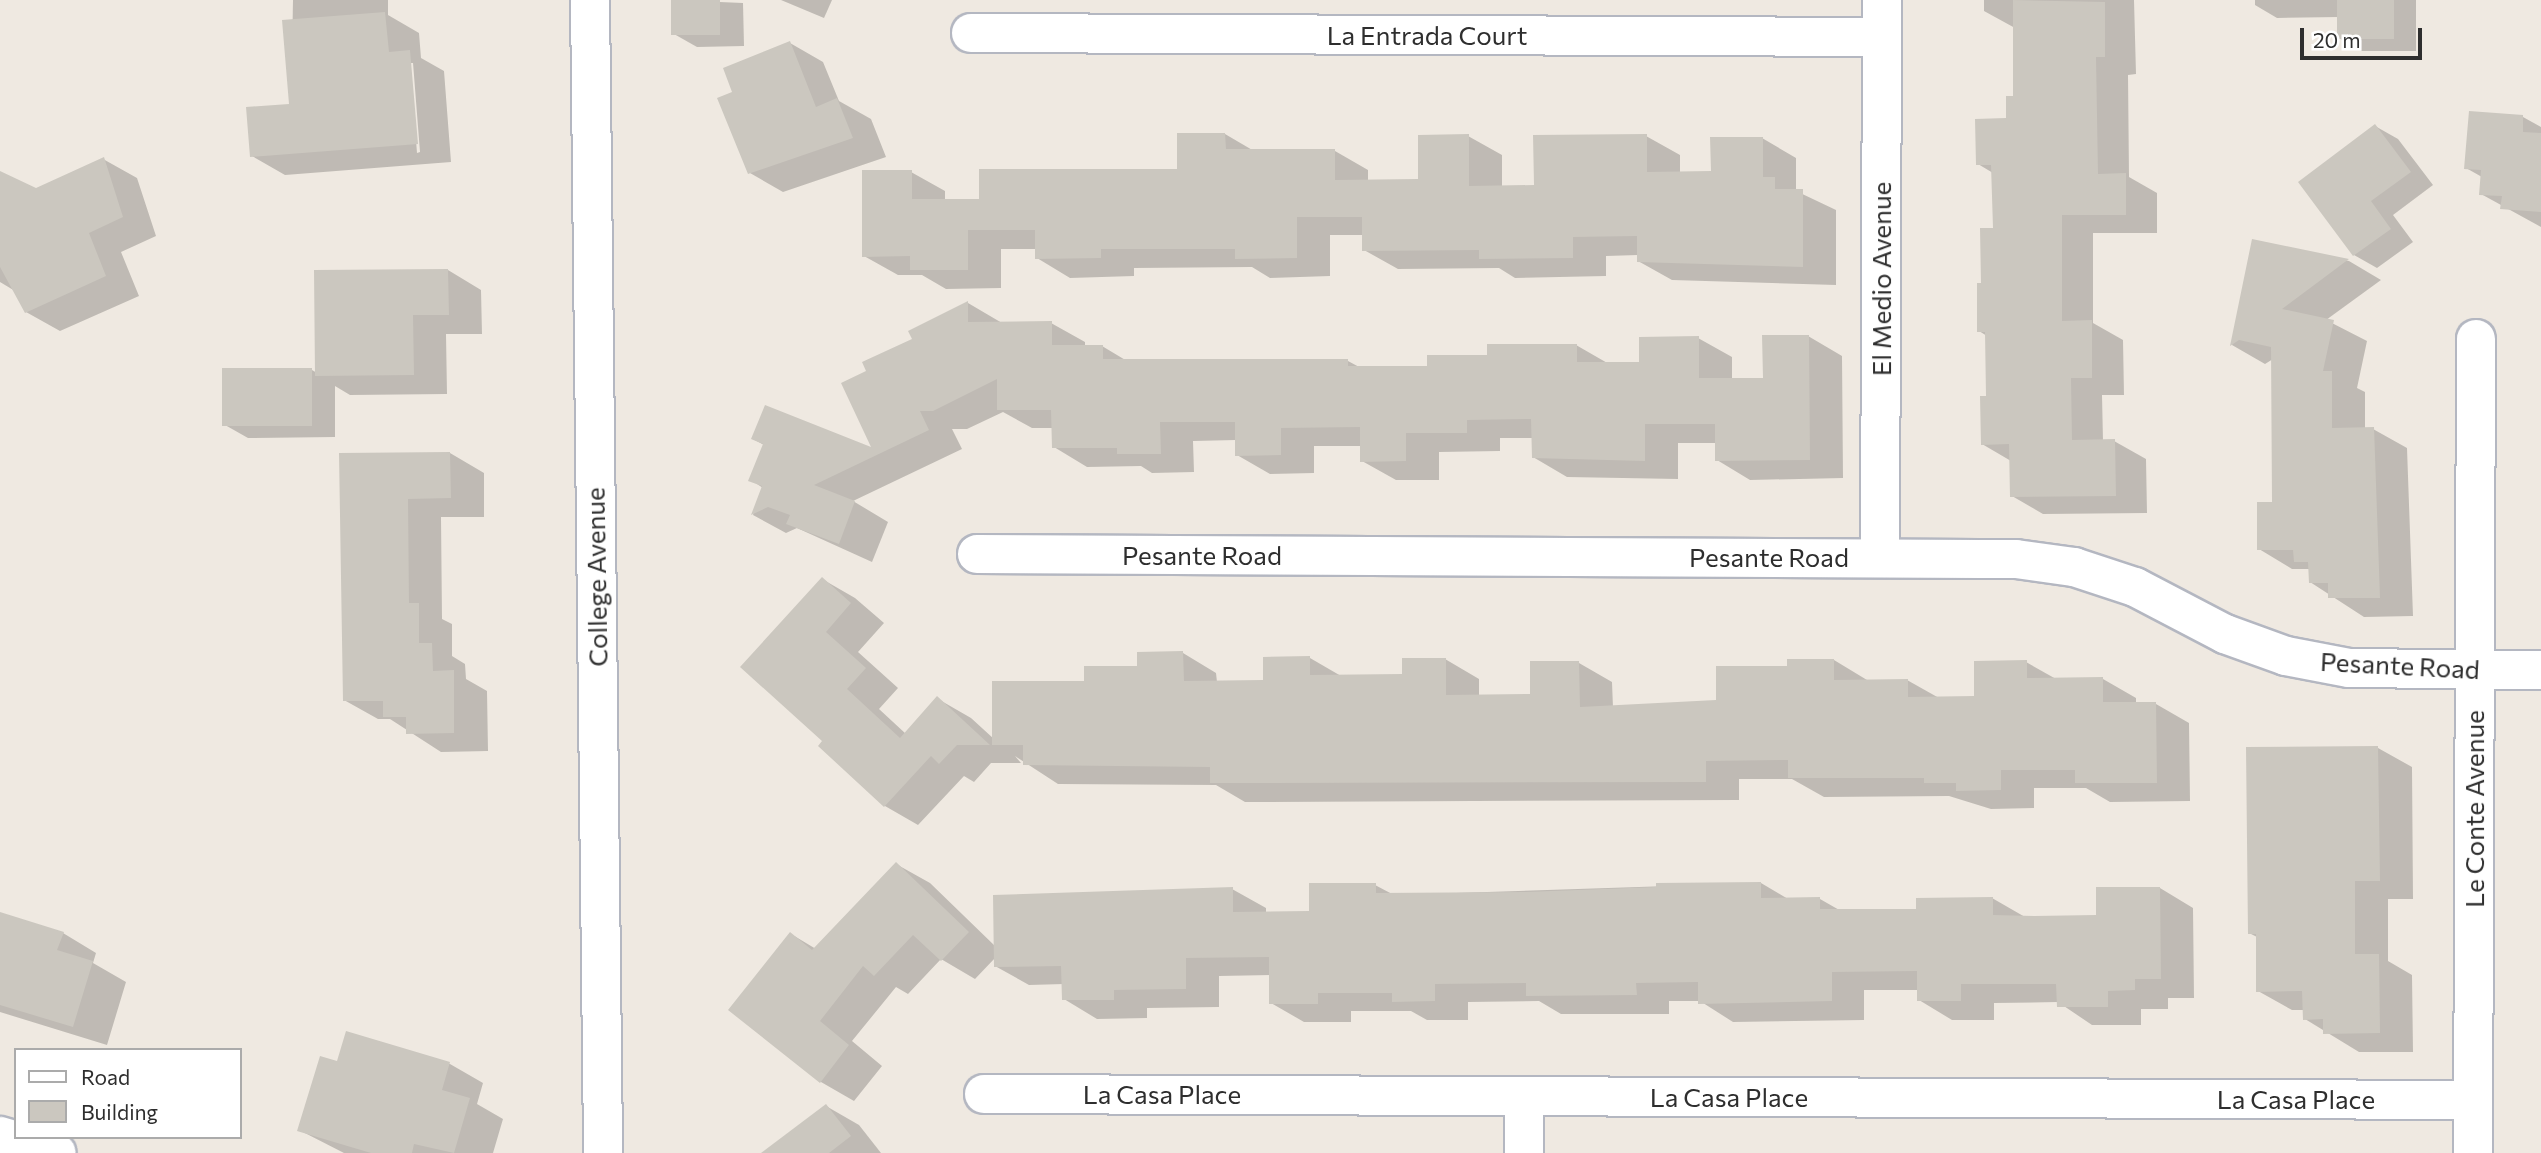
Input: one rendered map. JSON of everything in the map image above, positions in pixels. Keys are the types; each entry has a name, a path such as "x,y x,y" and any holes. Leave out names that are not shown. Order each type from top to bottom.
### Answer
{"street":[{"name":"College Avenue","path":"590,0 603,1153"},
{"name":"La Entrada Court","path":"971,33 1882,18"},
{"name":"El Medio Avenue","path":"1880,558 1882,18"},
{"name":"Le Conte Avenue","path":"2473,1153 2476,338"},
{"name":"Pesante Road","path":"977,554 2016,559 2074,567 2135,587 2225,634 2286,656 2349,668 2541,670"},
{"name":"La Casa Place","path":"984,1094 2473,1100"},
{"path":"1524,1096 1524,1153"},
{"path":"0,1136 57,1153"}],"building":[{"path":"671,0 720,0 720,35 671,35"},
{"path":"2013,0 2105,2 2105,57 2096,57 2098,174 2126,173 2126,215 2062,215 2062,321 2092,320 2092,378 2071,378 2072,440 2115,439 2116,496 2010,497 2009,444 1981,445 1980,396 1986,396 1985,332 1977,332 1977,283 1981,283 1980,228 1993,228 1991,165 1976,165 1975,119 2006,118 2006,96 2013,96"},
{"path":"2337,0 2394,0 2394,39 2337,39"},
{"path":"385,12 389,52 410,50 418,144 250,157 246,107 289,104 282,20"},
{"path":"790,41 816,107 837,98 853,138 748,174 717,98 732,92 723,68"},
{"path":"2469,111 2523,115 2523,132 2541,133 2541,212 2500,209 2502,196 2479,195 2481,170 2464,169"},
{"path":"2375,124 2411,172 2371,201 2391,229 2353,256 2298,182"},
{"path":"1177,133 1225,133 1226,149 1335,149 1335,180 1418,179 1418,135 1469,134 1469,186 1534,185 1533,135 1647,134 1647,172 1711,171 1710,137 1763,137 1763,177 1775,177 1775,189 1803,189 1803,267 1637,262 1637,236 1573,237 1573,258 1479,259 1479,250 1362,251 1362,217 1297,217 1297,258 1235,259 1235,249 1101,249 1101,258 1035,259 1035,230 968,230 968,270 910,270 910,256 862,257 862,170 912,170 912,199 979,199 979,169 1177,169"},
{"path":"104,157 123,217 89,233 106,276 25,313 0,267 0,171 36,188"},
{"path":"2252,239 2349,259 2282,309 2334,320 2323,371 2332,371 2332,428 2374,427 2380,598 2328,598 2328,583 2309,583 2308,562 2294,562 2293,550 2257,550 2257,502 2272,502 2271,347 2239,340 2230,346"},
{"path":"448,269 449,315 413,315 414,375 315,376 314,270"},
{"path":"968,301 968,322 1052,321 1052,345 1103,345 1103,359 1348,359 1348,366 1427,366 1427,355 1487,355 1487,344 1577,344 1577,362 1639,362 1639,337 1699,336 1699,378 1763,378 1762,335 1809,335 1810,460 1715,461 1715,424 1645,424 1645,461 1532,458 1531,419 1467,420 1467,433 1406,433 1406,461 1360,462 1360,427 1281,428 1281,455 1235,456 1235,422 1160,422 1161,454 1117,454 1117,448 1052,448 1051,410 997,410 997,379 933,411 920,411 929,430 814,485 855,501 839,544 786,524 790,515 768,507 751,515 762,486 748,481 763,444 751,439 765,405 871,447 841,383 866,371 862,362 912,339 908,331"},
{"path":"222,368 312,368 312,426 222,426"},
{"path":"450,452 451,498 408,499 409,603 419,603 419,643 432,643 433,671 454,670 454,733 406,734 406,717 383,717 383,701 343,701 339,453"},
{"path":"822,577 851,603 826,632 866,668 847,689 900,738 937,696 990,745 957,745 939,764 931,756 884,807 818,746 822,741 740,667"},
{"path":"1183,651 1184,681 1263,680 1263,657 1310,656 1310,675 1402,674 1402,658 1446,658 1446,695 1530,694 1530,661 1579,661 1580,707 1716,700 1716,666 1787,666 1787,659 1834,659 1834,680 1908,679 1908,697 1974,696 1974,661 2027,660 2027,678 2103,677 2103,702 2156,702 2157,783 2075,783 2075,770 2001,770 2001,790 1956,791 1956,783 1924,783 1924,778 1788,778 1788,760 1706,761 1706,782 1210,783 1210,767 1023,765 1023,745 992,745 992,681 1084,681 1084,666 1137,666 1137,652"},
{"path":"2378,746 2380,881 2355,881 2355,954 2379,954 2380,1033 2323,1034 2323,1019 2303,1020 2302,991 2256,992 2256,934 2248,934 2246,747"},
{"path":"896,862 969,932 941,961 913,935 874,976 863,966 820,1021 849,1045 820,1083 728,1010 790,932 812,950"},
{"path":"1761,882 1761,898 1820,897 1820,909 1916,909 1916,898 1993,897 1993,915 2034,916 2096,915 2096,887 2160,887 2161,979 2135,979 2135,990 2108,991 2108,1007 2057,1007 2056,984 1961,984 1961,1001 1917,1001 1917,971 1832,972 1832,1001 1698,1004 1698,982 1636,983 1637,995 1526,996 1526,983 1435,984 1435,1001 1392,1002 1392,993 1318,993 1318,1004 1269,1004 1269,957 1186,958 1186,989 1114,990 1114,1000 1062,1000 1061,966 994,967 993,895 1233,887 1233,912 1309,911 1309,883 1376,883 1376,893 1525,892 1656,887 1656,883"},
{"path":"0,912 64,932 57,950 93,961 73,1027 0,1005"},
{"path":"346,1031 450,1062 442,1090 470,1098 454,1153 414,1144 412,1153 371,1153 297,1131 320,1056 337,1061"},
{"path":"826,1104 851,1136 829,1153 761,1153"}]}
